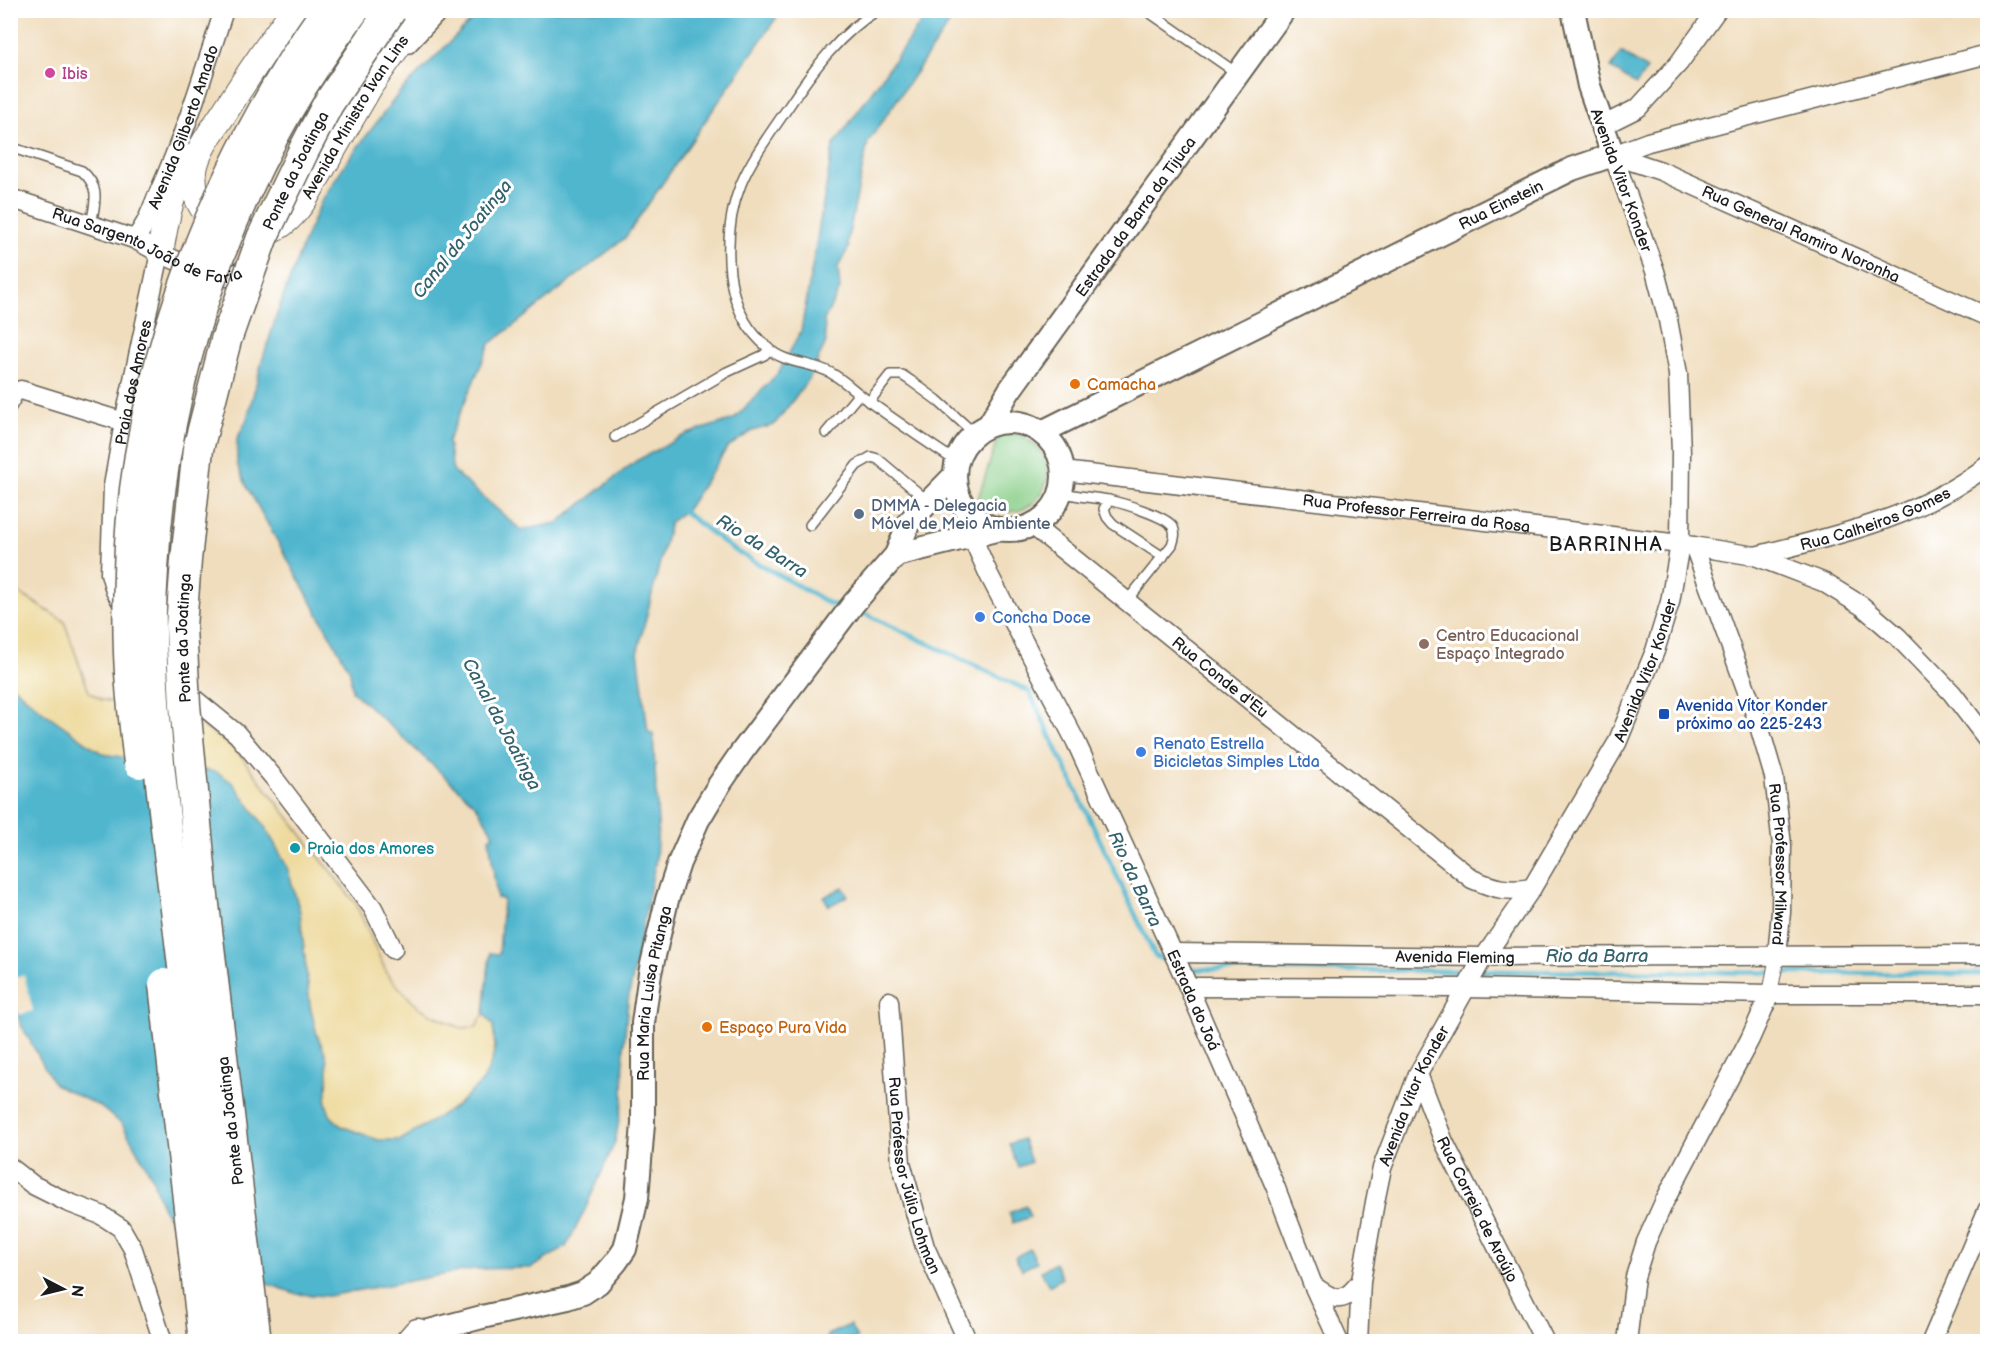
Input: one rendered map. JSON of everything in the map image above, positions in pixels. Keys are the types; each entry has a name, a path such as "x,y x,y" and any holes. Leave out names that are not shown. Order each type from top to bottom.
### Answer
{"highway":[{"path":"204,1341 130,685 130,546 134,494 162,359 185,282 224,188 260,119 290,66 327,10"},
{"name":"Ponte da Joatinga","path":"227,1341 158,761 150,629 155,528 177,390 205,296 235,218 284,117 335,35 354,10"},
{"name":"Ponte da Joatinga","path":"256,1341 202,888 185,705 181,627 198,449 226,340 262,238 328,104 391,10"}],"main road":[{"name":"Avenida Ministro Ivan Lins","path":"294,10 259,57 200,150 194,167 194,186 200,204 211,219 236,232 263,233 281,225 294,213 371,84 423,10"},
{"path":"160,253 172,195 186,167 200,150"}],"street":[{"name":"Avenida Gilberto Amado","path":"134,239 145,225 166,176 224,10"},
{"name":"Estrada da Barra da Tijuca","path":"982,430 1284,10"},
{"name":"Avenida Vitor Konder","path":"1358,1341 1361,1281 1375,1202 1383,1168 1418,1074 1482,960 1532,888 1617,742 1655,651 1687,545 1678,374 1668,320 1655,271 1589,86 1573,10"},
{"path":"1602,126 1638,108 1679,63 1717,10"},
{"name":"Rua Einstein","path":"1042,432 1572,169 1648,142 1988,54"},
{"name":"Rua General Ramiro Noronha","path":"1613,155 1660,171 1988,317"},
{"name":"Rua Sargento João de Faria","path":"10,198 134,239 207,275 234,275 259,261 278,238 294,213"},
{"name":"Praia dos Amores","path":"160,253 116,464 109,556 112,582 126,608 176,683 237,734 274,778 373,908 393,949"},
{"path":"16,386 124,422"},
{"path":"1003,422 1016,422 1042,432 1057,449 1062,481 1050,512 1032,525 1016,530 1000,529 977,520 961,500 957,488 956,469 961,452 982,430 1003,422"},
{"name":"Rua Calheiros Gomes","path":"1755,556 1853,531 1928,503 1988,465"},
{"name":"Rua Maria Luisa Pitanga","path":"410,1339 482,1317 583,1293 598,1283 625,1248 637,1198 643,1124 643,1023 650,973 679,863 698,820 719,785 849,609 896,555 909,522 956,469"},
{"name":"Rua Professor Ferreira da Rosa","path":"1062,481 1687,545 1755,556 1823,582 1862,606 1898,637 1952,693 1988,740"},
{"name":"Estrada do Joá","path":"961,500 972,537 988,575 1076,742 1174,956 1275,1186 1313,1285 1339,1341"},
{"path":"112,511 146,551 169,584 170,629 163,663"},
{"path":"909,522 928,546"},
{"name":"Rua Conde d'Eu","path":"1032,525 1472,879 1495,889 1514,891 1532,888"},
{"path":"896,555 1000,529"},
{"name":"Rua Professor Milward","path":"1626,1341 1635,1277 1646,1242 1665,1200 1758,1024 1771,988 1781,912 1782,845 1774,777 1756,719 1687,545"},
{"name":"Avenida Fleming","path":"1174,956 1776,961 1988,954"},
{"name":"Avenida Fleming","path":"1187,985 1468,984 1771,988 1988,994"},
{"name":"Rua Professor Júlio Lohman","path":"889,1000 901,1164 924,1247 968,1341"},
{"name":"Rua Correia de Araújo","path":"1418,1074 1444,1142 1545,1341"},
{"path":"10,1167 33,1185 100,1215 121,1228 133,1249 162,1341"},
{"path":"1931,1341 1988,1209"},
{"path":"1313,1285 1335,1299 1350,1295 1361,1281"}],"lane":[{"path":"371,84 446,10"},
{"path":"878,10 837,44 811,74 770,134 741,183 731,218 728,254 735,294 745,321 769,350 782,357 830,373 956,469"},
{"path":"1146,10 1238,74"},
{"path":"10,147 82,171 89,177 96,195 92,225"},
{"path":"615,437 727,372 764,355 769,350"},
{"path":"869,402 890,375 902,375 982,430"},
{"path":"10,409 16,386"},
{"path":"826,433 858,394"},
{"path":"810,525 857,465 871,457 878,459 929,502"},
{"path":"1062,481 1075,496 1109,500 1161,518 1171,525 1175,538 1163,557 1127,601"},
{"path":"1109,500 1104,509 1113,524 1163,557"}],"green space":[{"path":"1015,433 1034,444 1044,458 1048,472 1045,487 1037,499 1025,508 1010,512 993,509 978,498 999,434"}],"sand":[{"name":"Praia dos Amores","path":"10,587 64,621 89,692 102,700 183,713 236,750 356,904 388,976 418,1007 461,1028 476,1027 484,1013 493,1025 495,1047 492,1061 483,1081 456,1106 401,1140 378,1140 341,1126 329,1115 326,1103 328,1074 326,1056 317,1035 310,1006 300,912 287,867 266,828 233,783 103,754 42,711 11,684"}],"water":[{"name":"Canal da Joatinga","path":"481,11 781,11 625,238 490,344 448,441 453,471 521,530 557,523 636,461 687,434 734,419 778,373 801,331 833,146 929,11 958,11 868,142 847,243 849,247 838,267 840,289 824,320 826,342 809,379 774,425 752,431 727,448 687,509 670,522 638,650 648,732 653,733 658,824 656,859 628,1001 623,1100 615,1142 566,1247 531,1268 474,1269 328,1296 297,1294 245,1276 187,1241 162,1207 152,1177 122,1124 99,1106 54,1084 20,1023 10,985 10,684 42,711 103,754 217,772 233,783 266,828 287,867 300,912 310,1006 317,1035 326,1055 328,1074 326,1103 330,1115 341,1126 378,1140 401,1140 456,1106 483,1081 492,1061 495,1047 493,1025 484,1013 490,953 499,954 503,899 497,898 489,838 494,835 476,805 352,691 350,671 247,487 237,464 237,439 247,419 262,361 280,305 321,202 345,164 399,93"},
{"path":"1621,52 1647,69 1636,85 1611,68"},
{"path":"843,887 848,896 829,906 824,897"},
{"path":"1023,1139 1031,1162 1018,1167 1009,1144"},
{"path":"1026,1206 1030,1217 1013,1223 1009,1213"},
{"path":"1030,1249 1037,1262 1022,1270 1015,1257"},
{"path":"1055,1263 1062,1278 1049,1286 1041,1271"},
{"path":"850,1325 857,1338 851,1341 827,1341 827,1335"}],"pier":[{"path":"24,975 33,1011 18,1015 11,979"}],"waterway":[{"name":"Rio da Barra","path":"680,507 731,548 830,604 845,607"},
{"name":"Rio da Barra","path":"857,610 1029,691 1155,956 1171,962"},
{"name":"Rio da Barra","path":"1183,965 1194,969 1470,971"},
{"name":"Rio da Barra","path":"1479,971 1988,974"}],"place":[{"name":"Ibis","path":"50,73"},
{"name":"Camacha","path":"1075,384"},
{"name":"DMMA - Delegacia Móvel de Meio Ambiente","path":"859,514"},
{"name":"Concha Doce","path":"980,617"},
{"name":"Centro Educacional Espaço Integrado","path":"1424,644"},
{"name":"Avenida Vítor Konder próximo ao 225-243","path":"1664,714"},
{"name":"Renato Estrella Bicicletas Simples Ltda","path":"1141,752"},
{"name":"Praia dos Amores","path":"295,848"},
{"name":"Espaço Pura Vida","path":"707,1027"}],"district":[{"name":"BARRINHA","path":"1606,544"}]}
